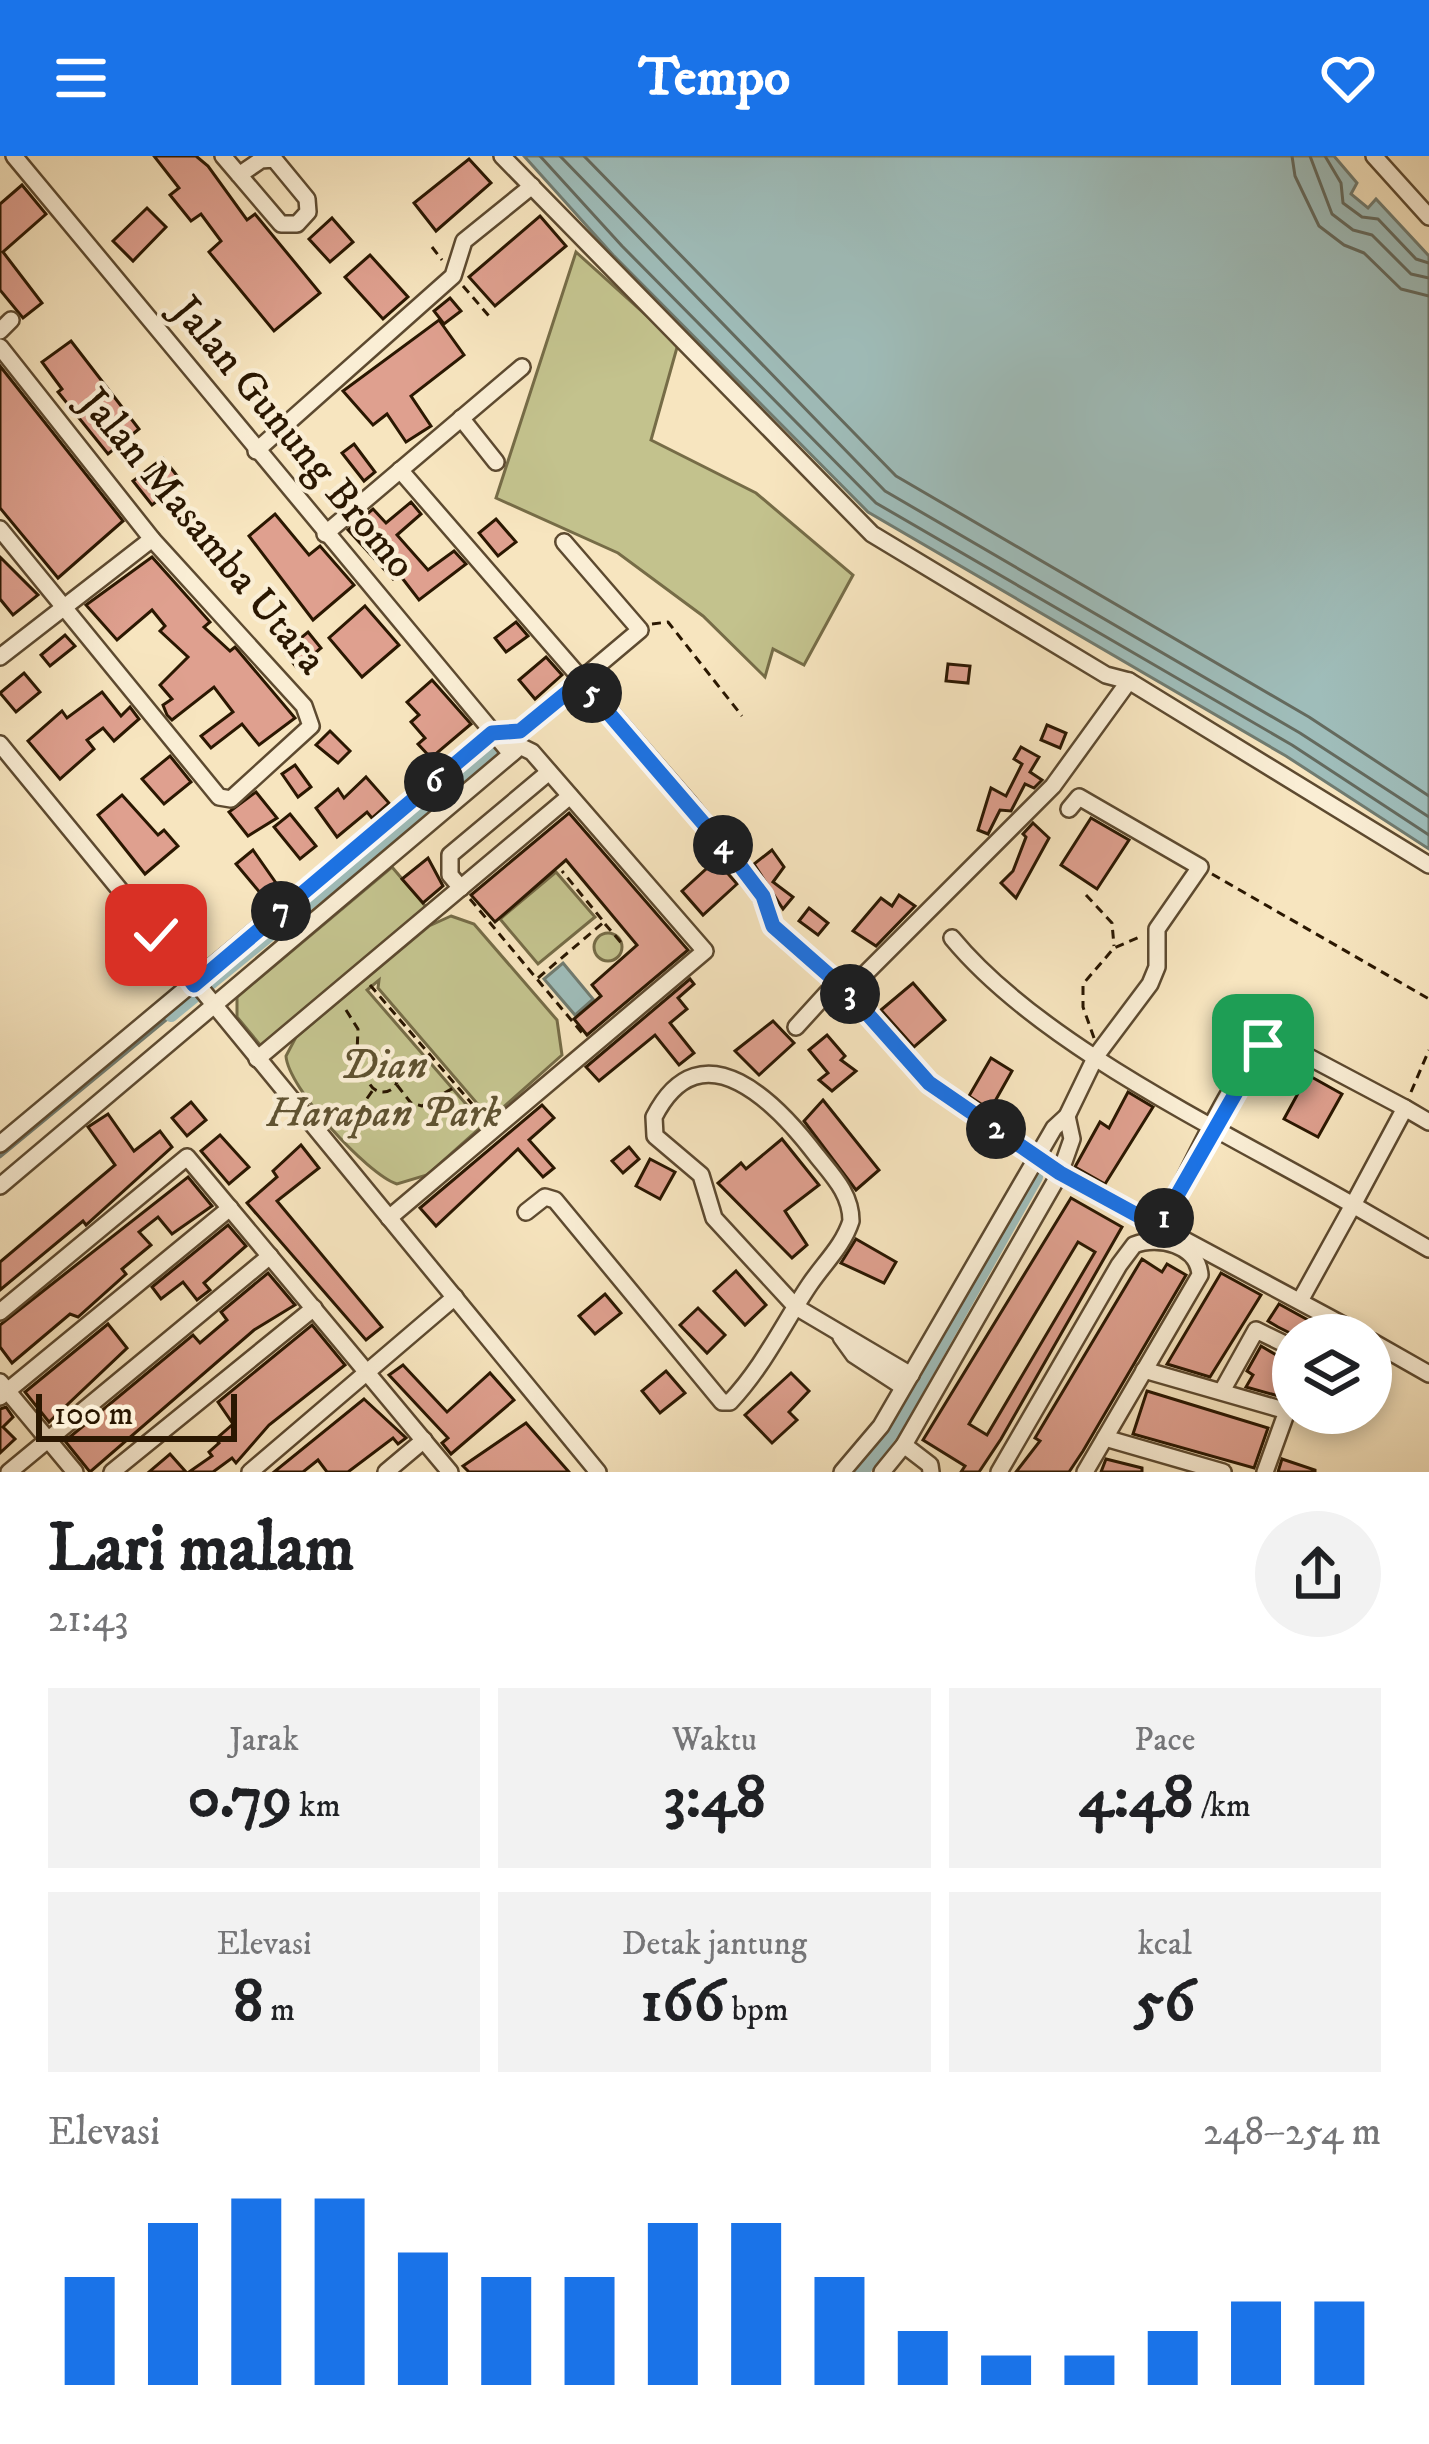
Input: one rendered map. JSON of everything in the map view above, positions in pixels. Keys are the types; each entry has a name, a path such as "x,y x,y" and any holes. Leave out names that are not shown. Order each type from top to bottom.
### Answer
{"street":[{"path":"223,156 239,176 281,224 297,224 306,216 307,199 274,159 265,158 239,176"},
{"path":"502,156 872,534 1106,675 1129,681 1429,866"},
{"path":"1375,156 1429,217"},
{"path":"0,172 17,157"},
{"name":"Jalan Gunung Bromo","path":"17,157 492,733"},
{"path":"256,451 454,276 464,241 532,186"},
{"name":"Jalan Masamba Utara","path":"0,347 152,539 312,718 308,729 231,799 221,798 67,608"},
{"path":"325,534 522,367"},
{"path":"461,418 496,462"},
{"path":"400,470 750,877 773,926 843,987 929,1083 1060,1173 1326,1314"},
{"path":"0,529 67,608"},
{"path":"0,657 152,539"},
{"path":"0,1186 517,743 640,630 564,542"},
{"path":"796,1027 1054,786 1129,681"},
{"path":"0,1144 196,987 492,733 517,743 549,772 705,951 389,1218"},
{"path":"0,744 598,1472"},
{"path":"461,888 450,875 450,855 549,772"},
{"path":"256,1059 570,796"},
{"path":"842,1472 907,1381 1067,1116 1099,1053 1150,984 1157,967 1157,929 1200,867 1078,797 1069,809"},
{"path":"952,938 1018,1006 1429,1250"},
{"path":"1159,1227 1263,1045 1275,1036 1429,1122"},
{"path":"526,1212 545,1197 555,1200 727,1403 762,1364 796,1307 842,1242 851,1211 841,1187 791,1124 764,1095 728,1078 695,1077 671,1092 654,1117 655,1136 700,1175 714,1218 796,1307 841,1337 854,1355 907,1381"},
{"path":"1301,1299 1405,1108"},
{"path":"892,1469 1060,1173 1072,1139 1067,1116"},
{"path":"0,1312 185,1157 450,1472"},
{"path":"75,1472 2,1390 230,1208"},
{"path":"999,1472 1119,1264 1134,1245 1154,1240 1191,1255 1200,1275 1085,1472"},
{"path":"9,1472 270,1256"},
{"path":"250,1472 455,1298"},
{"path":"112,1472 314,1308"},
{"path":"1222,1391 1256,1330 1272,1338"},
{"path":"1392,1353 1429,1374"},
{"path":"1144,1370 1272,1402"},
{"path":"1265,1472 1279,1434"},
{"path":"1105,1438 1223,1472"},
{"path":"386,1472 424,1440"},
{"path":"904,1445 930,1465 931,1472"}],"path":[{"path":"640,630 668,622 742,716"},
{"path":"1200,867 1429,999"},
{"path":"562,871 624,946"},
{"path":"461,888 593,1046"},
{"path":"1086,895 1112,923 1114,948"},
{"path":"536,979 604,922"},
{"path":"1099,1053 1089,1031 1083,984 1114,948 1157,929"},
{"path":"360,973 494,1129"},
{"path":"346,1010 358,1029 357,1053 374,1064 391,1064 397,1084 411,1103 422,1106 457,1086"},
{"path":"1405,1108 1429,1050"},
{"path":"374,1064 368,1076 374,1089 382,1093 397,1084"},
{"path":"346,1114 356,1114 374,1089"}],"green space":[{"path":"576,252 678,344 651,440 756,493 853,575 804,665 773,649 765,677 703,616 618,553 496,498"},
{"path":"392,867 427,908 261,1046 237,1017 237,997"},
{"path":"556,872 595,917 538,964 500,919"},
{"name":"Dian Harapan Park","path":"451,916 474,924 557,1020 562,1055 427,1175 397,1184 367,1164 331,1128 300,1088 286,1056 296,1037 429,926","holes":["379,980 378,988 481,1108 491,1107 479,1119 367,990"]},
{"path":"608,933 618,937 622,947 618,957 608,961 598,957 594,947 598,937"}],"water":[{"path":"524,156 1334,156 1357,183 1351,194 1368,208 1376,199 1429,256 1429,849 1286,756 868,512 613,255"},
{"path":"563,963 593,999 575,1015 544,979"}],"building":[{"path":"154,156 196,156 247,220 255,214 320,293 274,331 209,252 221,241 201,214 191,221 170,195 179,188"},
{"path":"469,159 491,183 436,231 414,203"},
{"path":"22,185 46,214 3,252 42,303 23,318 0,290 0,204"},
{"path":"147,208 166,227 133,261 113,241"},
{"path":"540,216 566,246 495,306 469,277"},
{"path":"332,218 353,242 330,262 309,239"},
{"path":"370,255 408,297 383,319 345,277"},
{"path":"450,298 461,311 444,324 434,311"},
{"path":"439,320 464,355 411,396 431,426 406,442 387,414 373,425 343,391"},
{"path":"71,341 139,429 108,454 58,392 62,389 42,362"},
{"path":"0,366 123,521 58,578 0,508"},
{"path":"354,444 375,472 364,481 342,453"},
{"path":"163,458 182,482 152,505 133,481"},
{"path":"411,502 421,514 397,535 428,570 454,551 466,564 419,600 399,574 393,579 348,530 373,509 386,523"},
{"path":"275,514 309,555 320,546 354,585 313,620 249,536"},
{"path":"496,519 516,542 498,556 479,533"},
{"path":"0,557 38,595 13,615 0,599"},
{"path":"152,557 210,622 204,627 230,651 235,647 295,718 259,745 242,724 211,748 201,736 233,712 214,687 172,720 167,715 163,705 172,699 160,685 188,657 160,631 165,626 152,610 117,640 86,605"},
{"path":"365,606 399,645 362,677 329,638"},
{"path":"516,622 528,636 506,652 495,638"},
{"path":"308,632 321,648 297,668 284,652"},
{"path":"65,635 75,646 50,666 41,655"},
{"path":"546,657 562,675 535,699 519,680"},
{"path":"948,664 970,666 968,683 946,681"},
{"path":"24,673 40,692 16,712 0,693"},
{"path":"432,680 471,724 431,758 418,744 425,738 411,722 419,715 407,702"},
{"path":"102,692 121,716 130,707 139,719 114,741 103,728 87,740 94,749 60,779 28,741 62,711 67,718"},
{"path":"1047,725 1066,733 1060,748 1041,740"},
{"path":"330,731 350,751 338,763 316,745"},
{"path":"1021,747 1039,757 1030,772 1042,780 1034,788 1025,784 1011,811 1000,810 988,834 978,830 991,788 1006,796 1022,764 1014,759"},
{"path":"170,756 191,782 164,804 142,779"},
{"path":"295,765 311,787 298,797 282,774"},
{"path":"366,777 389,803 372,818 367,812 337,837 316,808 338,789 344,798"},
{"path":"256,792 277,818 248,836 229,812"},
{"path":"122,795 158,835 164,830 178,846 145,874 98,815"},
{"path":"569,813 688,950 587,1035 574,1019 601,996 592,985 637,945 566,860 495,922 471,895"},
{"path":"290,814 316,846 300,859 274,827"},
{"path":"1091,818 1129,840 1097,889 1061,865"},
{"path":"1033,823 1049,838 1016,898 1001,883 1013,871 1026,837 1023,834"},
{"path":"253,850 276,883 262,895 236,864"},
{"path":"772,850 784,867 773,882 793,897 783,909 754,864"},
{"path":"428,858 443,886 423,903 402,879"},
{"path":"716,860 737,884 703,915 682,891"},
{"path":"899,895 915,906 876,946 853,931 881,898 892,906"},
{"path":"809,908 828,923 818,935 799,921"},
{"path":"690,979 694,984 678,998 687,1009 670,1023 694,1053 679,1065 655,1035 599,1081 586,1067"},
{"path":"913,983 945,1020 914,1047 881,1010"},
{"path":"773,1021 794,1043 759,1075 735,1051"},
{"path":"827,1035 845,1056 841,1060 856,1071 832,1091 819,1080 828,1073 809,1050"},
{"path":"991,1058 1012,1071 990,1110 969,1096"},
{"path":"1308,1075 1342,1094 1318,1137 1284,1119"},
{"path":"1128,1092 1153,1107 1105,1184 1075,1167 1100,1122 1109,1128"},
{"path":"823,1100 879,1170 856,1190 804,1121"},
{"path":"191,1102 206,1120 187,1136 172,1118"},
{"path":"542,1105 554,1118 529,1140 554,1168 543,1177 518,1149 436,1226 420,1208"},
{"path":"108,1114 134,1151 160,1131 172,1147 86,1225 83,1221 0,1290 0,1262 115,1165 88,1127"},
{"path":"220,1135 249,1167 229,1184 201,1151"},
{"path":"782,1139 819,1185 785,1211 807,1245 792,1258 718,1183 741,1163 746,1169"},
{"path":"301,1145 319,1168 277,1201 382,1327 366,1340 247,1203 277,1177 273,1171"},
{"path":"629,1147 639,1159 623,1173 612,1161"},
{"path":"650,1159 675,1172 660,1199 636,1186"},
{"path":"188,1177 212,1206 172,1234 158,1217 139,1232 151,1245 122,1269 126,1274 78,1317 70,1314 12,1363 0,1347 0,1325"},
{"path":"1071,1198 1122,1227 979,1472 961,1472 965,1466 923,1440","holes":["1078,1242 1095,1252 987,1435 969,1424"]},
{"path":"228,1225 246,1246 204,1283 210,1290 197,1300 183,1282 161,1299 152,1287"},
{"path":"856,1239 896,1262 884,1283 841,1263"},
{"path":"1142,1259 1162,1272 1167,1264 1186,1275 1083,1451 1069,1472 1016,1472 1040,1441 1035,1438"},
{"path":"736,1271 766,1305 745,1325 714,1291"},
{"path":"268,1273 295,1305 254,1330 90,1472 65,1441 193,1335 200,1343 227,1320 221,1312"},
{"path":"1221,1273 1261,1295 1210,1377 1167,1364"},
{"path":"605,1294 621,1313 595,1334 579,1316"},
{"path":"1279,1304 1296,1314 1273,1314"},
{"path":"698,1308 725,1335 707,1353 680,1325"},
{"path":"108,1324 127,1348 49,1422 25,1392"},
{"path":"312,1325 345,1365 269,1425 236,1463 232,1458 213,1472 189,1472 212,1456 209,1452 219,1443 216,1439 233,1424 218,1402"},
{"path":"1261,1346 1272,1353 1272,1394 1246,1387 1253,1375 1247,1371"},
{"path":"403,1365 447,1412 490,1373 514,1400 451,1454 442,1443 448,1438 389,1375"},
{"path":"666,1371 685,1393 660,1413 642,1391"},
{"path":"791,1373 809,1391 789,1412 797,1420 772,1443 745,1415"},
{"path":"1147,1391 1268,1428 1254,1468 1133,1434"},
{"path":"364,1399 406,1438 398,1444 393,1438 348,1472 327,1472 318,1460 303,1472 274,1472"},
{"path":"6,1407 13,1417 3,1427 15,1439 0,1453 0,1409"},
{"path":"526,1423 569,1472 469,1472 463,1466"},
{"path":"170,1454 186,1472 149,1472"},
{"path":"1106,1459 1142,1468 1142,1472 1101,1472"},
{"path":"1282,1459 1315,1470 1315,1472 1278,1472"}],"waterway":[{"path":"171,1015 495,751"},
{"path":"0,1156 171,1015"},
{"path":"862,1472 894,1430 1036,1177"}],"route":[{"path":"156,935 194,985 492,733 520,731 581,681 741,867 763,896 773,926 848,992 929,1083 1060,1173 1159,1227 1263,1045"}]}
